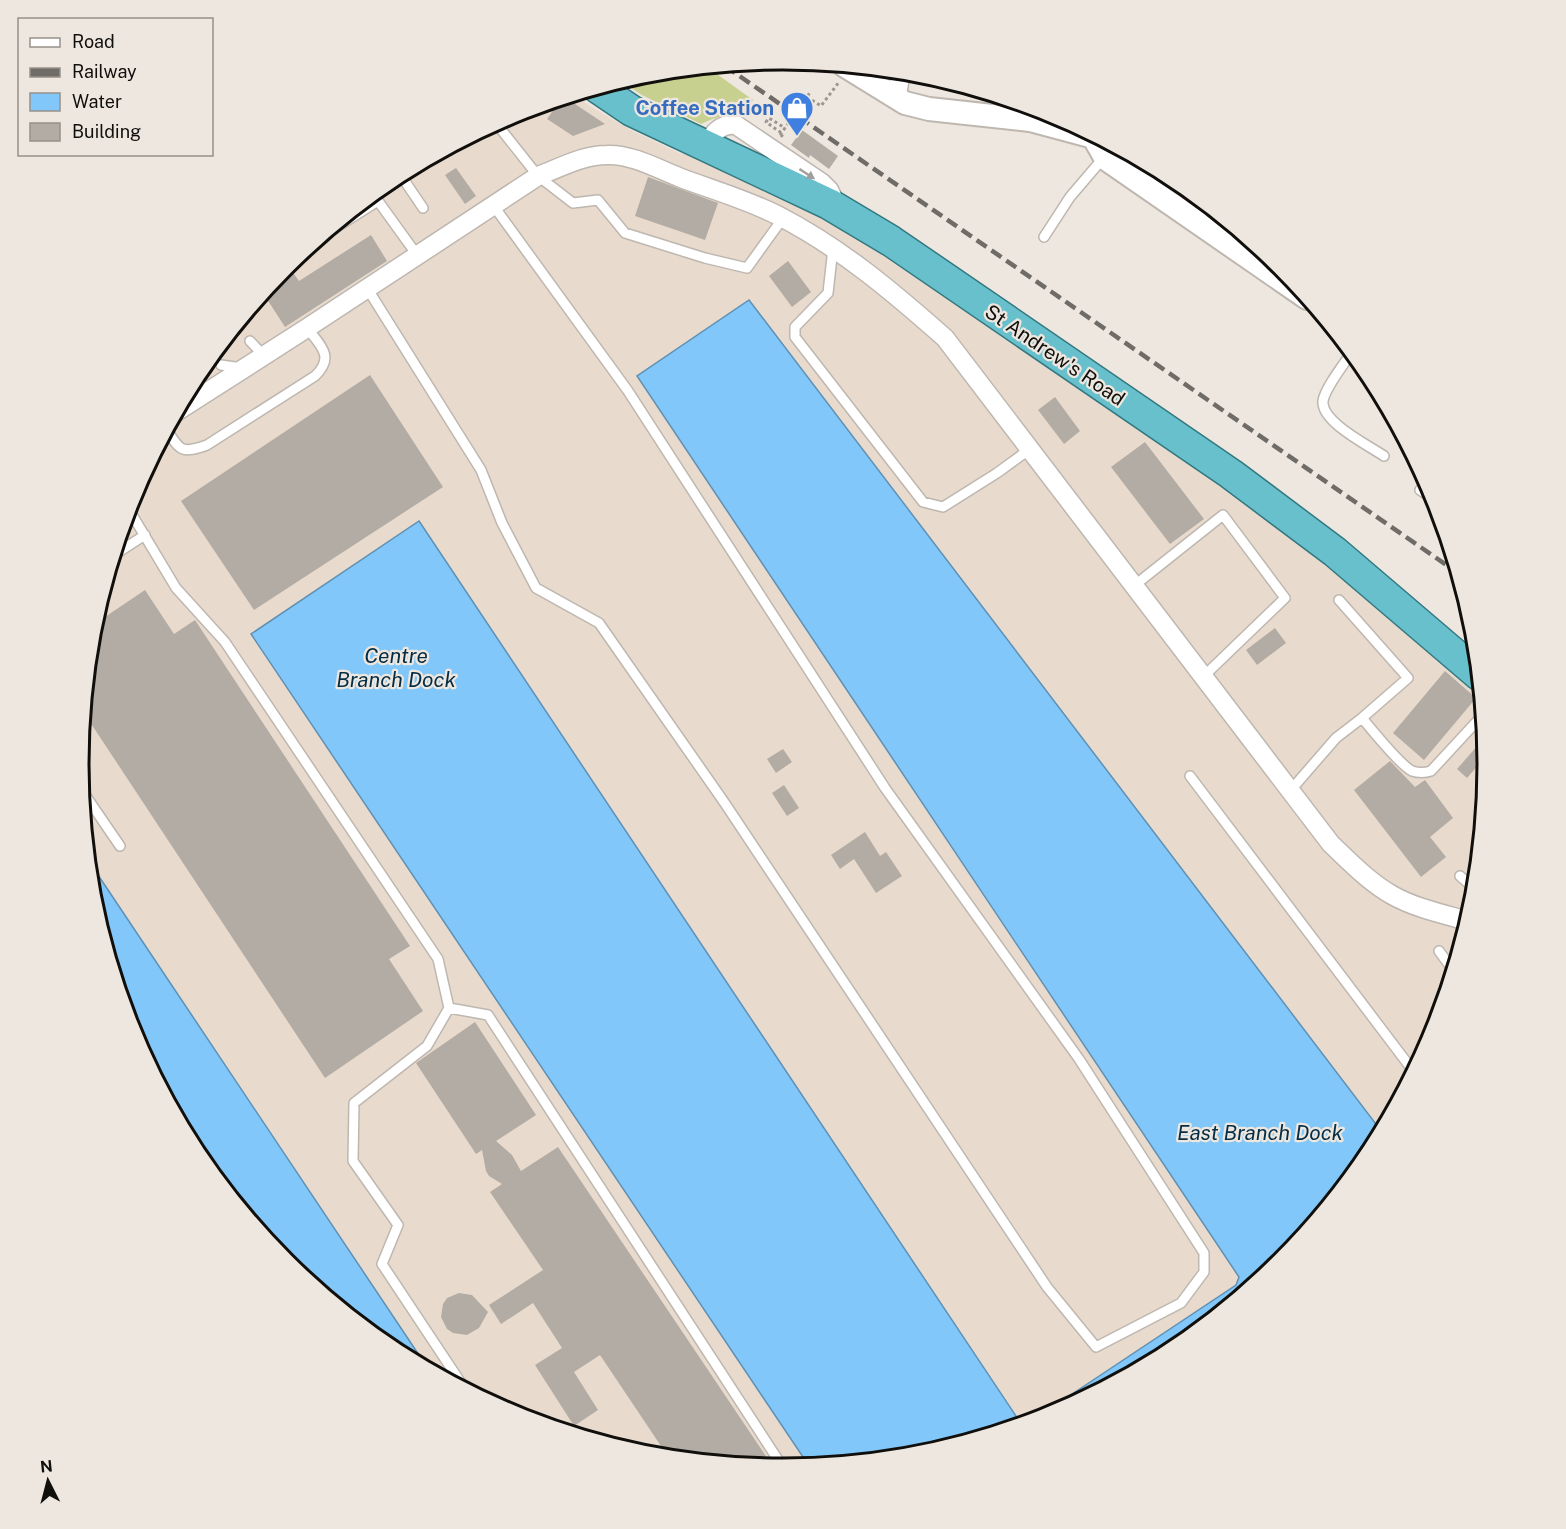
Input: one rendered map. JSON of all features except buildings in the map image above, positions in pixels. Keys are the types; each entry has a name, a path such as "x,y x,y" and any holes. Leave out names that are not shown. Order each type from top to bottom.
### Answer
{"highway":[{"name":"St Andrew's Road","path":"606,93 632,111 829,204 891,241 1231,474 1335,552 1470,667"}],"street":[{"path":"859,75 900,100 929,109 1024,114"},
{"path":"899,81 900,100"},
{"path":"1112,153 1272,272"},
{"path":"191,403 537,176 575,160 598,156 622,156 735,198 783,219 833,248 884,284 945,338 1331,844 1359,872 1393,895 1459,918"}],"lane":[{"path":"502,130 537,176 573,203 598,200 625,233 705,258 747,268 783,219"},
{"path":"1044,237 1070,197 1098,146"},
{"path":"405,182 423,208"},
{"path":"379,201 417,255"},
{"path":"367,288 481,470 502,523 536,588 599,623 724,802 1047,1287 1096,1347 1181,1303 1204,1272 1204,1253 1078,1059 885,788 628,391 493,206"},
{"path":"833,248 828,294 795,327 795,337 923,502 943,507 1030,449"},
{"path":"172,437 177,446 184,451 207,446 315,376 324,367 326,357 320,344 307,328"},
{"path":"249,340 264,356"},
{"path":"1347,360 1325,394 1323,407 1332,421 1383,456"},
{"path":"221,365 244,368"},
{"path":"1135,585 1223,514 1285,598 1204,676"},
{"path":"134,519 176,588 225,642 438,959 449,1008 427,1046 354,1103 353,1161 398,1225 382,1264 457,1377"},
{"path":"124,549 145,536"},
{"path":"1290,791 1336,738 1408,678 1339,600"},
{"path":"1362,718 1389,750 1411,771 1425,773 1431,771 1476,722"},
{"path":"1190,776 1408,1064"},
{"path":"90,802 120,846"},
{"path":"1460,876 1467,882"},
{"path":"1439,951 1448,962"},
{"path":"449,1008 488,1016 777,1458"}],"path":[{"path":"807,96 821,106 835,87"},
{"path":"785,128 769,118 766,122 781,135 811,91"}],"shaded area":[{"path":"583,100 631,130 679,153 709,160 770,189 875,245 1180,456 1286,532 1472,681 1476,719 1476,810 1464,900 1440,988 1405,1071 1384,1112 1334,1187 1274,1255 1241,1286 1169,1342 1130,1366 1049,1406 963,1435 874,1453 828,1457 738,1457 692,1453 603,1435 517,1406 436,1366 397,1342 325,1286 292,1255 232,1187 206,1150 182,1111 142,1030 126,988 102,900 90,810 89,764 90,719 102,629 126,541 142,499 182,417 232,342 261,307 325,243 361,214 397,187 476,142 517,123"}],"green space":[{"path":"717,74 753,100 745,113 722,116 701,124 631,88 692,76"}],"water":[{"name":"East Branch Dock","path":"749,300 1376,1124 1334,1187 1305,1222 1241,1286 1169,1342 1130,1366 1066,1398 1236,1285 1239,1277 637,376"},
{"name":"Centre Branch Dock","path":"419,521 1017,1418 963,1435 918,1445 874,1453 803,1458 251,634"},
{"path":"98,875 420,1356 361,1315 292,1255 232,1187 206,1150 182,1111 142,1030 113,944"}],"railway":[{"path":"734,72 1447,566"}],"place":[{"name":"Coffee Station","path":"797,137"}]}
